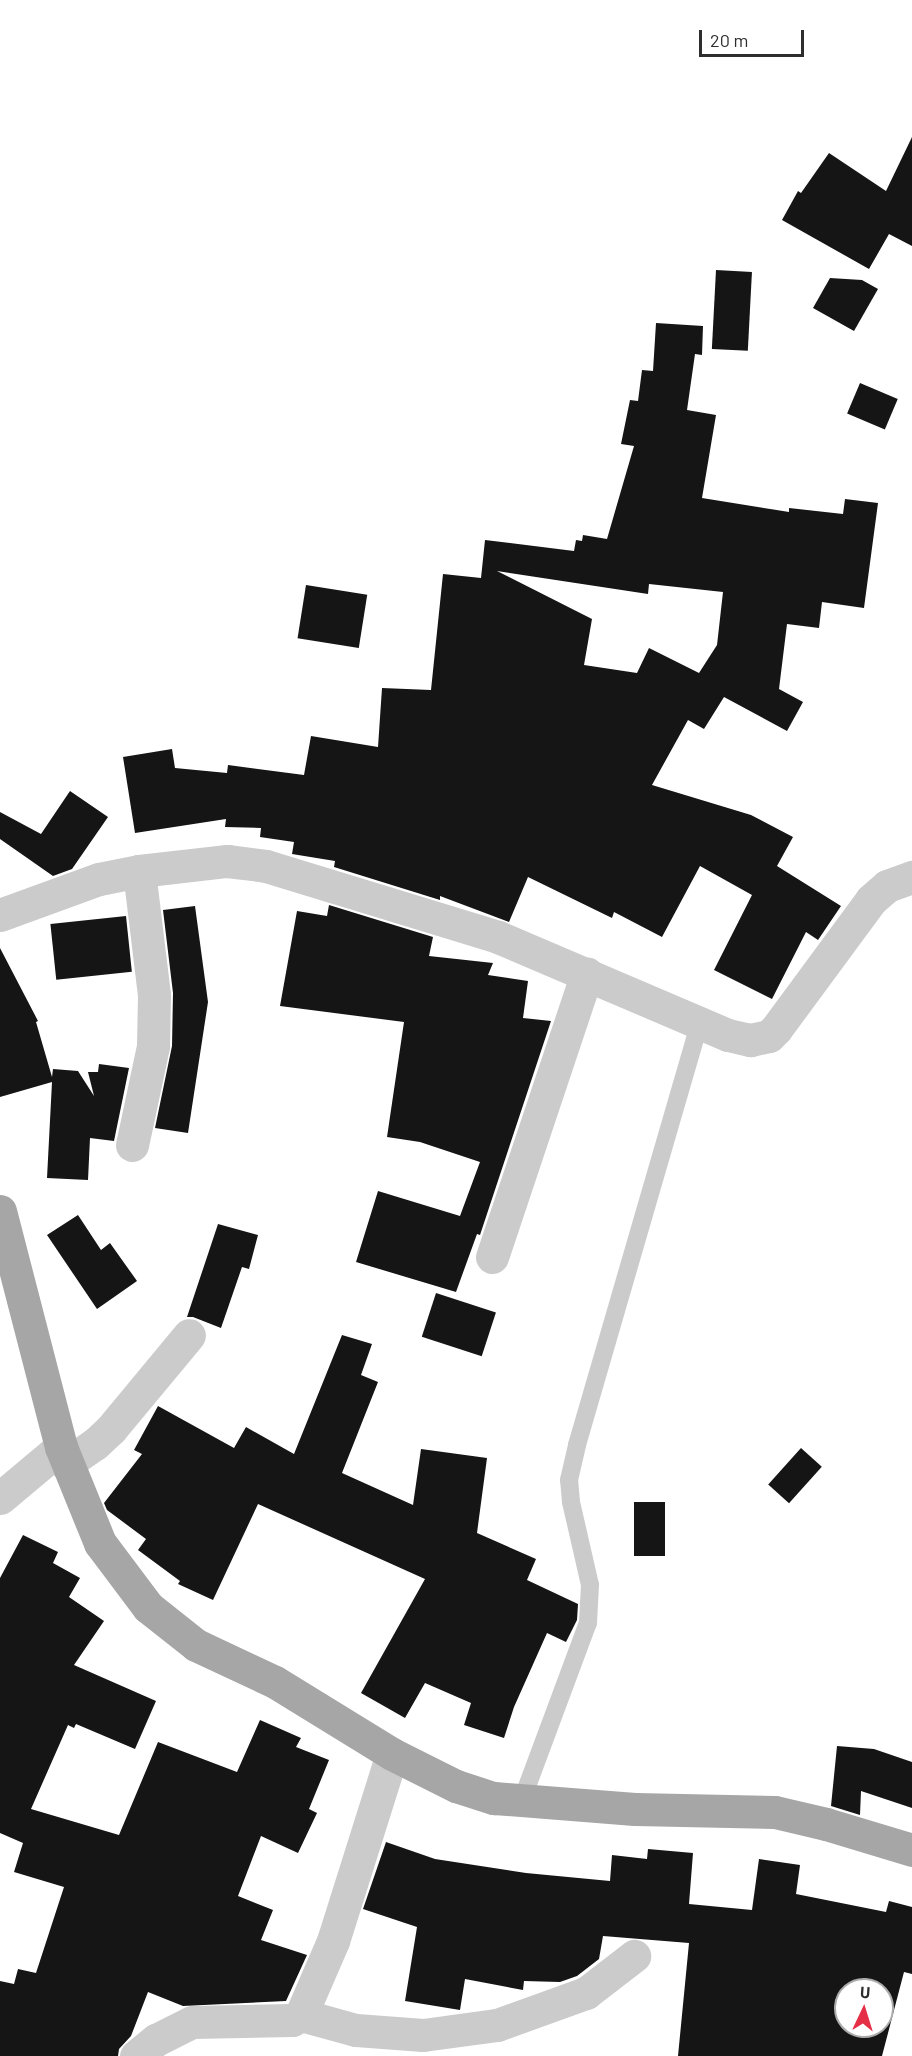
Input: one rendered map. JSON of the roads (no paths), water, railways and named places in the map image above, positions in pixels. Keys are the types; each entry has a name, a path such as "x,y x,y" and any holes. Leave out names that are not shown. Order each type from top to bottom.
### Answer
{"main road":[{"path":"0,1212 64,1456 100,1543 148,1607 196,1645 275,1682 392,1754 456,1786 494,1798 635,1809 775,1812 826,1824 912,1850"}],"street":[{"path":"0,915 99,879 139,871 227,861 266,866 498,937 700,1023 750,1040 769,1036 871,900 887,886 912,877"},
{"path":"132,1145 153,1046 154,1026 154,995 139,871"},
{"path":"492,1257 587,973"},
{"path":"0,1498 64,1456 95,1444 111,1429 189,1335"},
{"path":"136,2056 156,2040 192,2022 292,2020 302,2015 333,1941 392,1754"},
{"path":"302,2015 356,2030 423,2036 497,2025 586,1993 634,1956"}],"lane":[{"path":"522,1800 588,1623 590,1585 571,1502 569,1480 577,1445 700,1023"}]}
